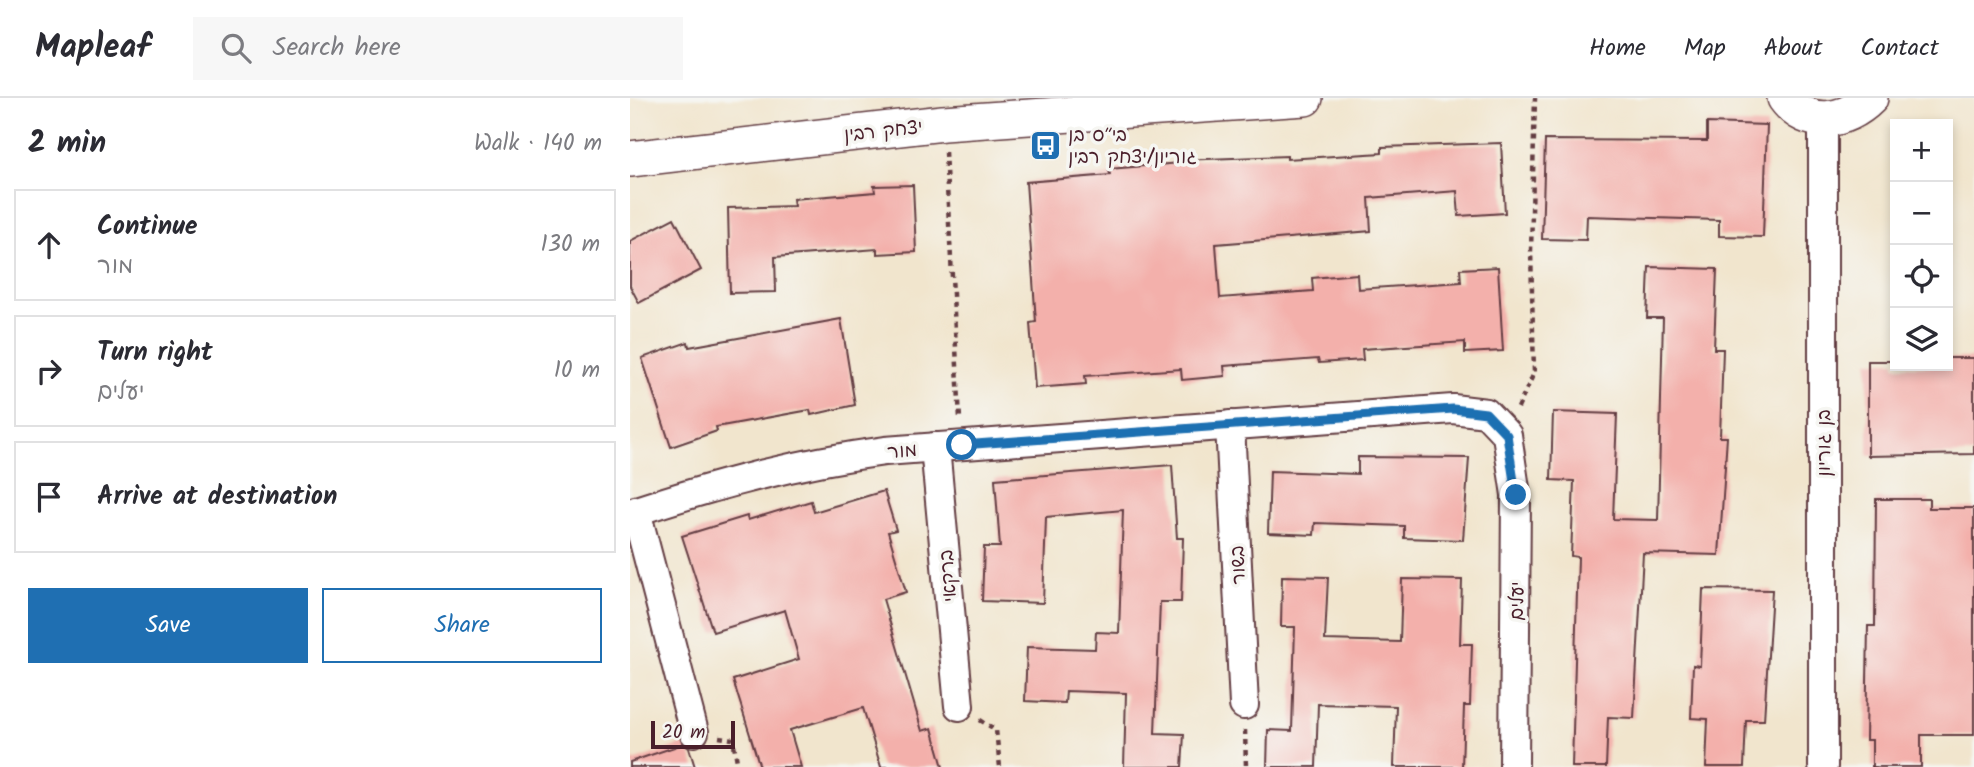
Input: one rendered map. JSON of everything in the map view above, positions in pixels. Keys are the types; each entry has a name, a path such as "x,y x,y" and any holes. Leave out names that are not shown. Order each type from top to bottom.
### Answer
{"street":[{"name":"יצחק רבין","path":"630,159 943,123 1305,98"},
{"path":"1785,98 1805,115 1823,120 1842,118 1859,110 1870,98"},
{"name":"בן גוריון","path":"1823,120 1823,767"},
{"name":"מור","path":"633,512 708,487 812,461 948,446 1453,409 1486,413 1507,435"},
{"name":"בשור","path":"1230,425 1244,705"},
{"name":"יעלים","path":"1507,435 1516,495 1514,767"},
{"name":"ברקאי","path":"948,446 959,706"},
{"path":"633,512 694,732"}],"path":[{"path":"1507,435 1534,373 1531,251 1535,98"},
{"path":"943,123 948,446"},
{"path":"1244,705 1246,767"},
{"path":"959,706 996,730 1000,767"},
{"path":"694,732 733,739 738,767"}],"building":[{"path":"1707,123 1767,125 1763,237 1719,236 1719,220 1587,216 1586,240 1542,239 1545,140 1707,141"},
{"path":"1501,143 1505,213 1459,216 1457,191 1369,198 1371,231 1216,244 1220,298 1313,291 1312,278 1357,274 1358,289 1461,282 1460,269 1498,267 1503,351 1465,353 1465,342 1362,349 1363,360 1319,363 1318,359 1224,366 1225,376 1182,380 1181,369 1085,376 1086,384 1035,388 1030,323 1036,322 1026,182 1110,175 1109,169 1180,163 1180,160 1287,156 1287,159 1382,153 1382,147"},
{"path":"913,185 916,252 877,254 877,249 775,257 776,292 730,293 728,208 794,206 793,199 875,192 874,186"},
{"path":"674,218 701,270 639,303 630,286 630,241"},
{"path":"1649,267 1717,269 1714,349 1723,349 1720,437 1727,437 1719,555 1643,553 1634,718 1608,717 1606,767 1572,767 1578,557 1571,556 1574,481 1551,480 1553,412 1617,414 1613,519 1658,520 1663,318 1647,318"},
{"path":"841,319 855,405 811,415 810,410 716,427 717,431 671,447 642,358 688,342 689,347"},
{"path":"1953,358 1974,358 1974,454 1868,456 1868,361 1890,361 1890,371 1953,371"},
{"path":"1358,457 1469,458 1463,540 1404,538 1404,526 1315,523 1314,535 1268,533 1270,471 1358,474"},
{"path":"1172,465 1177,538 1183,538 1181,602 1160,602 1155,733 1184,734 1182,767 1124,767 1126,693 1066,691 1065,703 1025,701 1027,647 1095,649 1096,632 1119,633 1123,510 1046,517 1043,603 982,601 984,547 1000,547 995,479"},
{"path":"884,491 896,530 888,532 906,592 883,599 922,731 932,728 943,767 881,767 863,708 790,730 801,767 760,767 733,680 799,659 785,610 713,632 682,536 747,516 748,520 811,501 814,512"},
{"path":"1876,499 1929,499 1929,508 1974,508 1974,735 1921,735 1921,767 1872,767 1872,740 1866,740 1868,626 1875,626"},
{"path":"1282,576 1328,577 1325,640 1400,642 1402,579 1462,580 1460,644 1472,644 1470,706 1464,706 1462,767 1394,767 1396,706 1318,704 1316,767 1267,767 1268,730 1292,731 1295,627 1281,627"},
{"path":"1703,589 1772,590 1764,720 1746,720 1744,767 1706,767 1708,719 1691,718 1693,665 1700,666"},
{"path":"683,744 689,748 695,767 630,767 630,762"}],"place":[{"name":"בי״ס בן גוריון/יצחק רבין","path":"1045,145"}],"route":[{"path":"962,445 1453,409 1486,413 1507,435 1516,495"}]}
